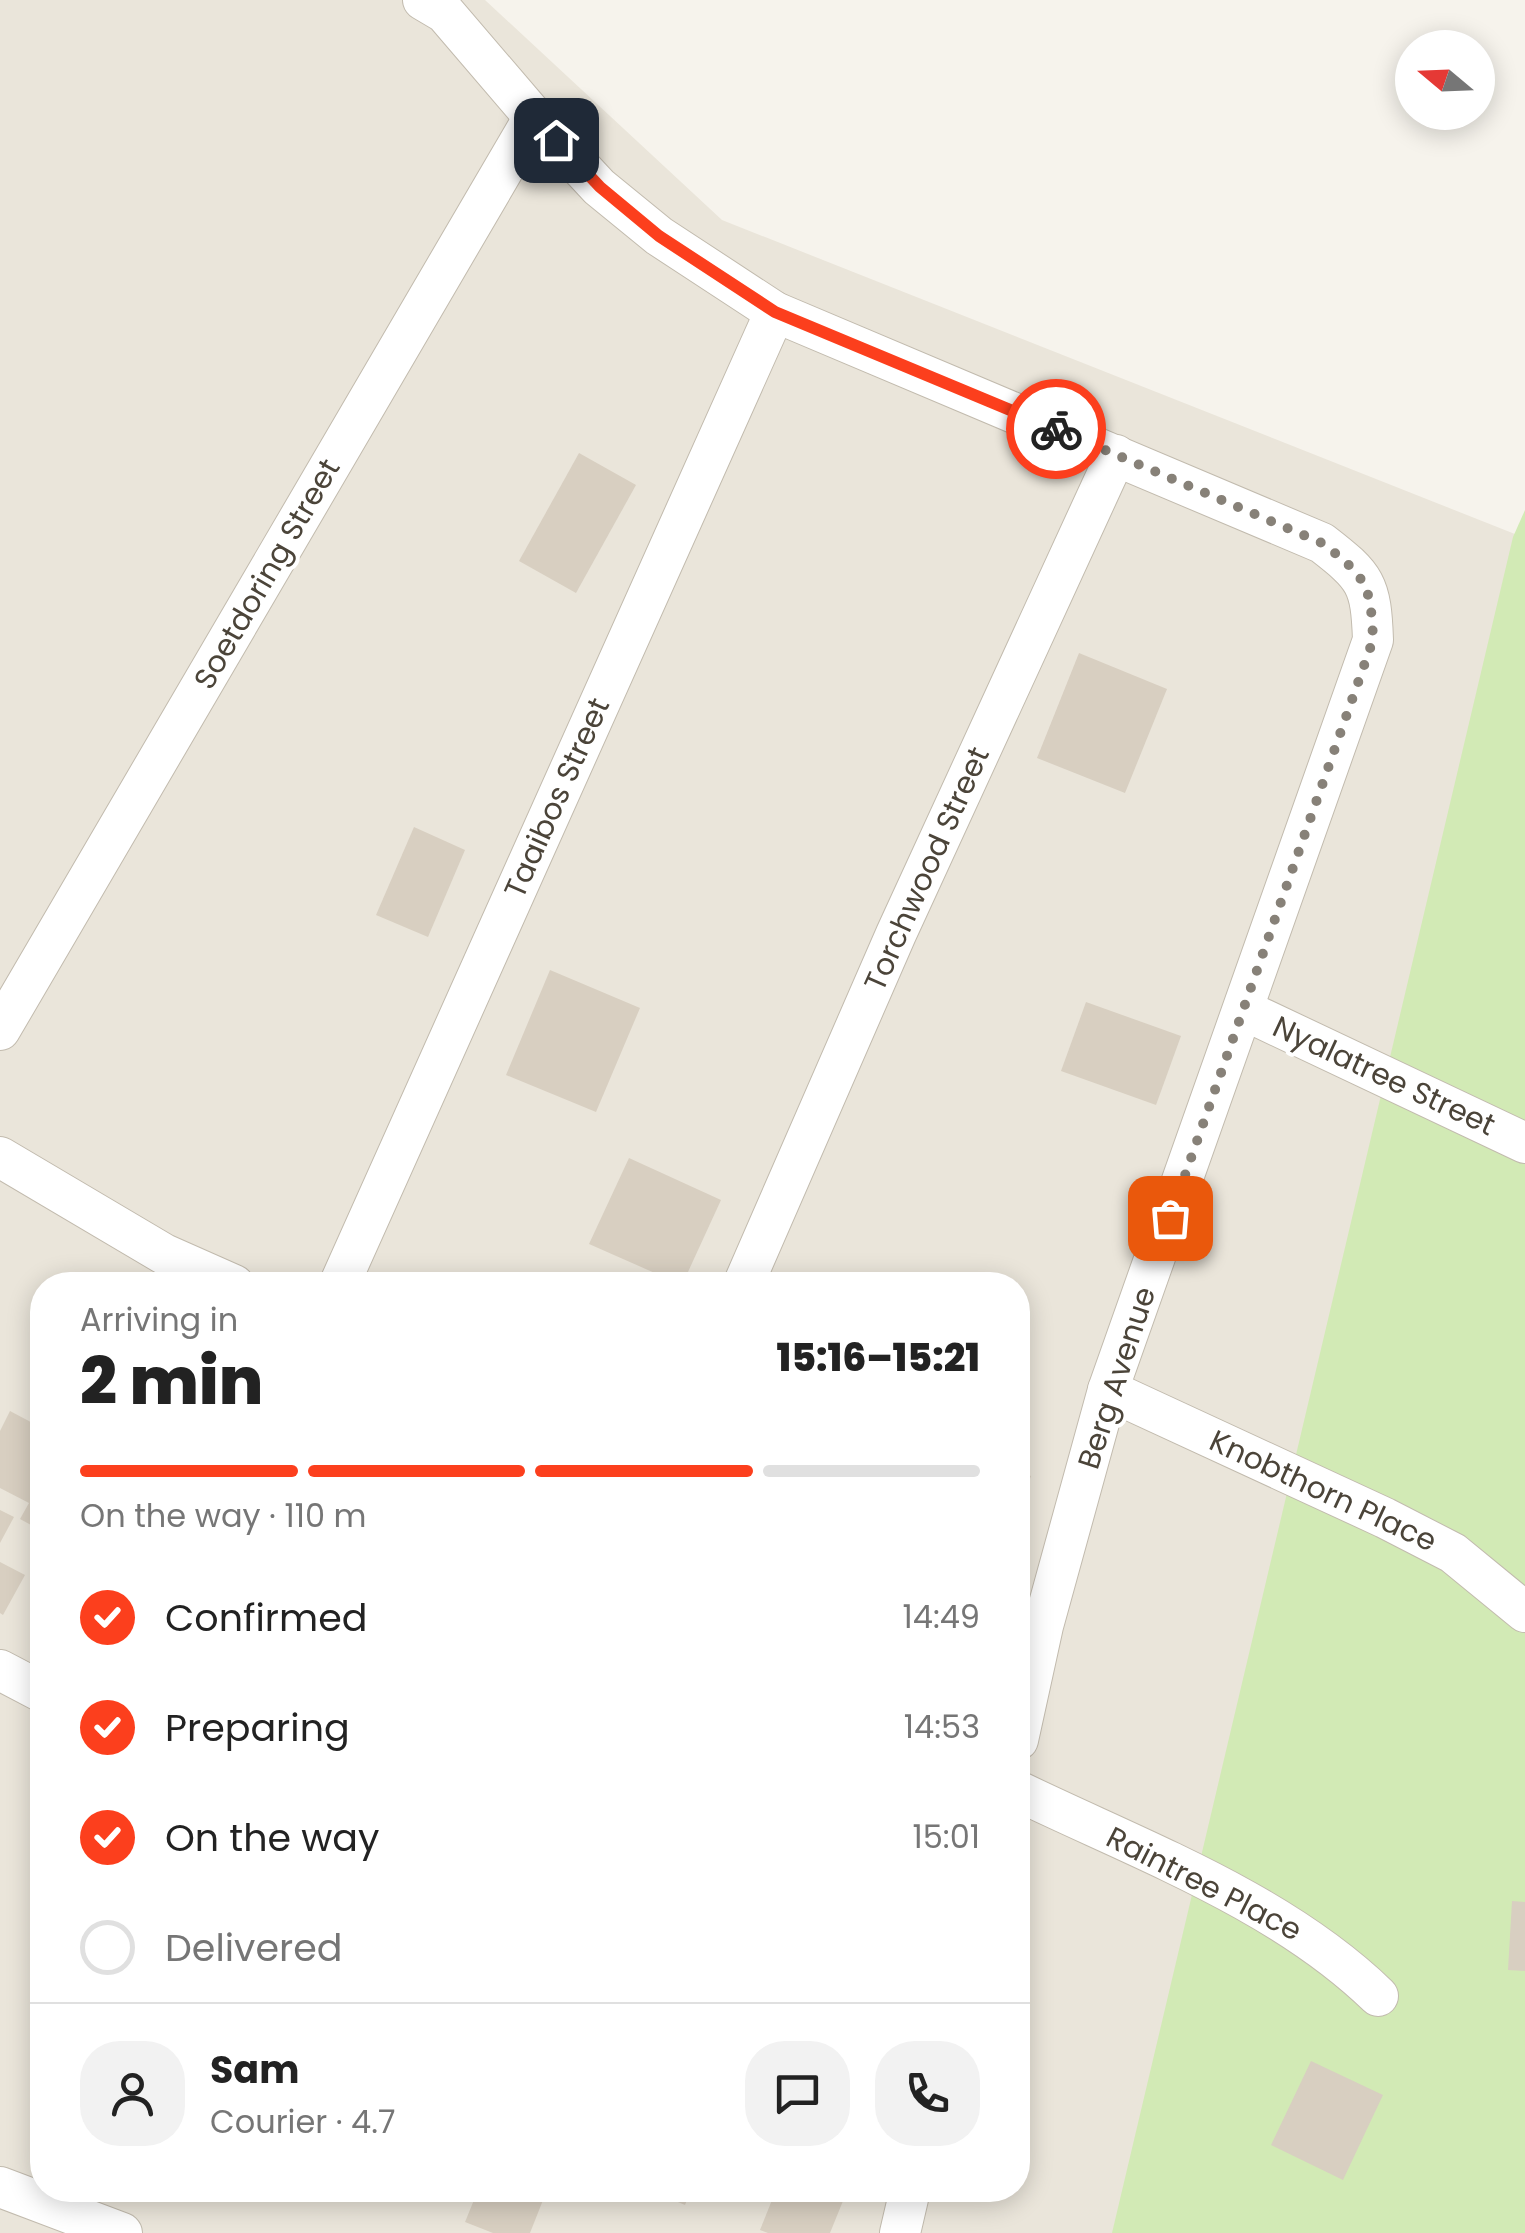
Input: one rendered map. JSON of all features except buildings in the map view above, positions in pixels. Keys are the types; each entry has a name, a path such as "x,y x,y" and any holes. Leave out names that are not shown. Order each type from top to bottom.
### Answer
{"street":[{"path":"423,0 444,14 600,187 659,236 775,312 1116,454"},
{"name":"Soetdoring Street","path":"0,1030 534,118"},
{"name":"Taaibos Street","path":"344,1272 775,312"},
{"name":"Berg Avenue","path":"1030,1685 1108,1390 1373,640 1372,603 1356,570 1322,543 1116,454"},
{"name":"Torchwood Street","path":"748,1272 896,934 1116,454"},
{"name":"Nyalatree Street","path":"1244,1010 1525,1143"},
{"path":"0,1157 164,1254 205,1272"},
{"name":"Knobthorn Place","path":"1108,1390 1453,1553 1525,1612"},
{"path":"0,1670 30,1686"},
{"name":"Raintree Place","path":"1030,1797 1297,1929 1343,1962 1378,1996"},
{"path":"0,2187 30,2198"},
{"path":"40,2202 122,2233"},
{"path":"900,2233 907,2202"}],"shaded area":[{"path":"0,0 485,0 722,220 1525,538 1525,2233 0,2233"}],"green space":[{"path":"1525,510 1525,2233 1112,2233 1513,537"}],"way so far":[{"path":"1056,429 1322,543 1356,570 1372,603 1373,640 1170,1218"}],"route":[{"path":"556,140 600,187 659,236 775,312 1056,429"}]}
